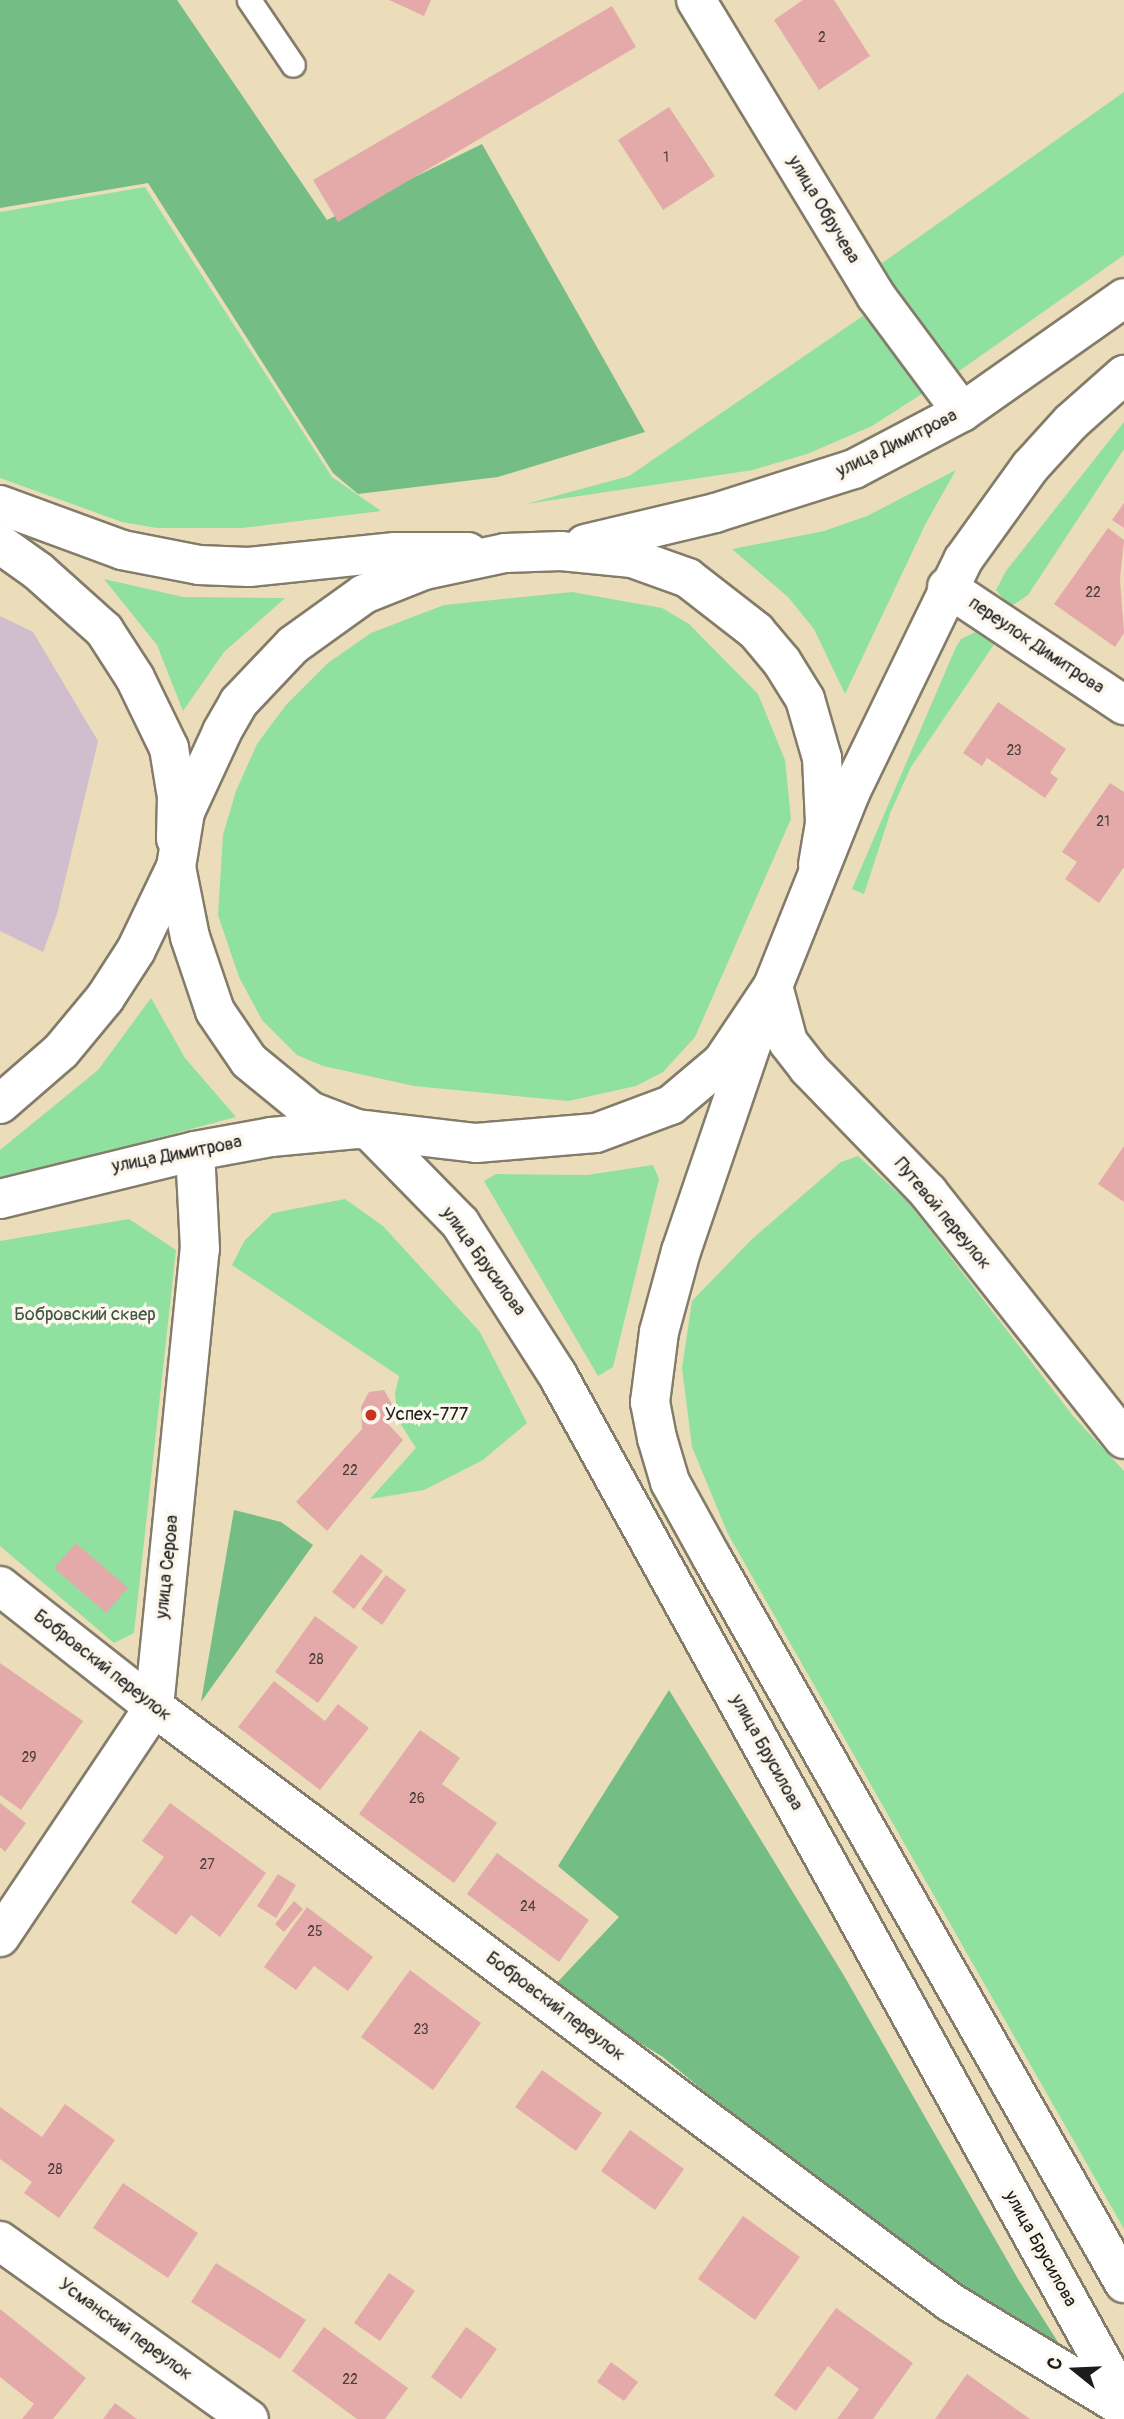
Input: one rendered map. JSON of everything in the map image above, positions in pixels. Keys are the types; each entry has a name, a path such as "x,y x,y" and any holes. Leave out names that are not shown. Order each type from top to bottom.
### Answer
{"main road":[{"name":"улица Обручева","path":"696,0 876,296 962,412"},
{"name":"улица Димитрова","path":"561,551 715,513 854,469 962,412 1124,298"},
{"name":"улица Димитрова","path":"0,1199 195,1151 271,1137 364,1130 440,1141 517,1142 596,1133 631,1123 671,1105 715,1069 773,986 818,865 947,587 1006,496 1071,422 1124,375"},
{"path":"0,505 122,550 199,565 249,567 395,552 505,553"},
{"path":"0,544 38,571 104,630 149,701 174,772 176,857"},
{"name":"улица Димитрова","path":"0,1104 61,1051 105,998 136,950 176,857 192,793 228,722 247,694 293,646 341,609 392,581 424,570 505,553 561,551 632,558 688,578 756,631 782,662 805,699 820,749 825,823 818,865"},
{"name":"переулок Димитрова","path":"947,587 1124,705"},
{"name":"улица Димитрова","path":"176,857 190,937 215,1011 230,1038 288,1097 364,1130"},
{"path":"773,986 719,1134 659,1332 650,1402 657,1438 670,1482 712,1558 1124,2283"},
{"name":"Путевой переулок","path":"773,986 789,1042 808,1068 928,1192 1124,1439"},
{"name":"улица Брусилова","path":"364,1130 460,1223 506,1288 557,1374 1124,2401"},
{"name":"улица Серова","path":"0,1937 154,1707 200,1248 195,1151"},
{"name":"Бобровский переулок","path":"0,1586 154,1707 950,2302 1124,2408"},
{"name":"Усманский переулок","path":"0,2241 249,2419"}],"lane":[{"path":"249,0 293,65"}],"shaded area":[{"path":"0,616 33,632 98,741 57,914 43,952 0,931"}],"green space":[{"path":"0,0 177,0 327,220 482,144 645,432 498,477 358,494 333,473 148,183 0,208"},
{"path":"1124,92 1124,255 952,376 878,266"},
{"path":"145,187 332,477 381,511 241,528 157,528 122,522 0,478 0,212"},
{"path":"876,307 931,388 872,426 807,454 753,470 526,504 629,476"},
{"path":"1124,422 1124,449 1028,595 1010,607 996,590 1006,571"},
{"path":"956,470 926,523 845,694 814,629 788,597 732,549 824,531 867,516"},
{"path":"104,579 183,597 285,598 224,652 183,711 157,645"},
{"path":"572,592 662,608 689,624 758,694 785,760 791,819 695,1037 663,1072 636,1086 568,1101 414,1086 323,1066 297,1055 262,1020 239,977 218,915 223,835 236,791 257,744 286,705 328,663 371,633 444,605"},
{"path":"982,629 999,637 911,767 891,811 864,894 852,889 956,647 961,639"},
{"path":"151,998 185,1058 236,1117 0,1180 0,1150 98,1070"},
{"path":"858,1156 908,1202 1073,1416 1124,1471 1124,2229 728,1534 692,1447 682,1368 692,1301 751,1240 841,1162"},
{"path":"653,1165 659,1179 613,1367 598,1376 484,1181 496,1174 587,1175"},
{"path":"345,1199 383,1226 480,1332 527,1423 483,1460 424,1490 370,1499 416,1448 398,1420 395,1394 399,1376 232,1265 245,1240 273,1213"},
{"name":"Бобровский сквер","path":"129,1219 176,1250 134,1633 114,1643 0,1546 0,1241"},
{"path":"234,1510 281,1522 313,1545 201,1702"},
{"path":"669,1690 843,1974 1018,2279 1068,2358 1047,2377 663,2057 551,1989 619,1917 558,1866"}],"building":[{"path":"389,0 431,0 424,16"},
{"path":"803,0 834,0 870,56 819,90 774,20"},
{"path":"612,6 636,47 338,222 313,180"},
{"path":"669,107 715,176 663,210 618,140"},
{"path":"1124,503 1124,528 1112,520"},
{"path":"1108,528 1124,540 1120,579 1124,633 1115,647 1054,604"},
{"path":"998,702 1066,749 1050,773 1058,779 1045,798 987,758 982,766 963,753"},
{"path":"1110,783 1124,792 1124,867 1099,903 1065,879 1077,862 1062,852"},
{"path":"1124,1146 1124,1202 1098,1184"},
{"path":"384,1390 392,1404 387,1423 403,1440 327,1531 296,1502 362,1429 361,1407 369,1392"},
{"path":"76,1543 128,1588 106,1613 54,1568"},
{"path":"361,1554 383,1571 354,1609 332,1592"},
{"path":"386,1575 406,1590 382,1625 361,1609"},
{"path":"315,1616 358,1647 318,1703 275,1672"},
{"path":"0,1663 83,1721 21,1810 0,1795"},
{"path":"274,1681 325,1721 338,1704 369,1728 320,1790 238,1727"},
{"path":"420,1730 460,1758 442,1784 497,1823 454,1883 359,1814"},
{"path":"0,1803 26,1823 5,1852 0,1847"},
{"path":"170,1803 266,1873 220,1937 191,1915 176,1935 131,1902 164,1857 142,1841"},
{"path":"497,1853 589,1920 559,1962 467,1894"},
{"path":"278,1874 296,1885 276,1918 257,1906"},
{"path":"294,1901 303,1909 284,1932 275,1924"},
{"path":"307,1907 373,1957 348,1991 314,1966 296,1990 264,1967"},
{"path":"410,1970 481,2023 433,2090 361,2037"},
{"path":"542,2070 602,2113 576,2151 515,2107"},
{"path":"65,2104 115,2140 59,2218 24,2193 32,2182 0,2159 0,2107 42,2137"},
{"path":"630,2130 684,2169 655,2210 601,2171"},
{"path":"123,2183 198,2233 168,2278 93,2228"},
{"path":"743,2216 800,2257 755,2320 698,2279"},
{"path":"216,2263 306,2320 280,2359 191,2302"},
{"path":"389,2273 415,2291 380,2341 354,2323"},
{"path":"836,2308 913,2363 873,2419 837,2419 859,2389 828,2366 796,2411 774,2395"},
{"path":"0,2309 86,2378 53,2419 22,2419 34,2404 0,2377"},
{"path":"324,2327 408,2388 385,2419 357,2419 292,2371"},
{"path":"466,2327 497,2349 461,2399 431,2377"},
{"path":"611,2362 638,2382 624,2401 597,2382"},
{"path":"967,2374 1030,2419 935,2419"},
{"path":"115,2403 137,2419 103,2419"}],"place":[{"name":"Успех-777","path":"371,1415"}]}
